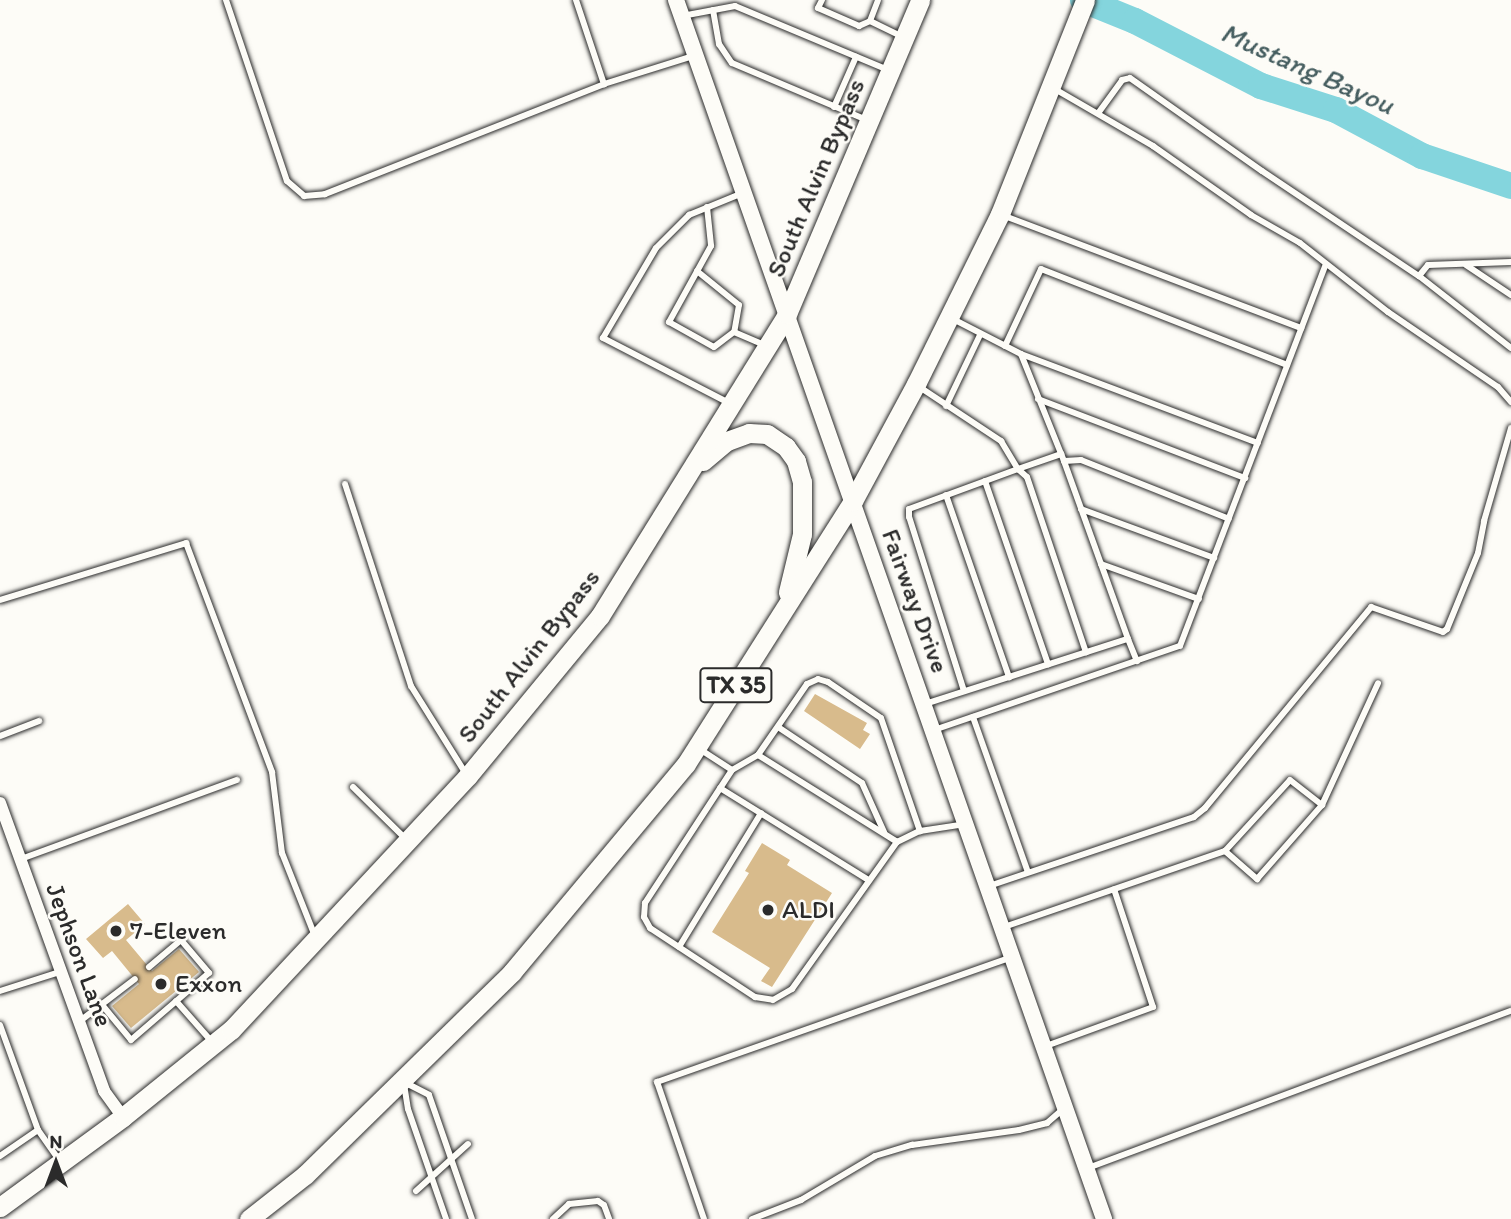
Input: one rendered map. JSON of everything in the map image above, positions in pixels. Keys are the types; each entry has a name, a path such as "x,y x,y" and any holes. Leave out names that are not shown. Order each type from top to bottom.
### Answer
{"main road":[{"name":"South Alvin Bypass","path":"0,1207 62,1164 214,1044 317,941 468,776 600,616 787,314 920,0"},
{"name":"TX 35","path":"249,1219 305,1175 403,1082 512,972 686,764 853,501 916,384 1000,214 1085,0"},
{"path":"689,472 727,441 749,433 767,434 786,447 796,461 802,482 802,534 783,610"}],"street":[{"name":"Fairway Drive","path":"676,0 1014,957 1063,1110 1104,1219"},
{"name":"Jephson Lane","path":"0,803 3,820 21,859 104,1091 122,1117"}],"lane":[{"path":"226,0 287,181 304,196 325,194 604,83 695,56"},
{"path":"576,0 604,83"},
{"path":"822,0 818,8 859,26 870,21 878,0"},
{"path":"682,16 735,6 890,71"},
{"path":"713,10 719,44 732,63 869,121"},
{"path":"870,21 904,37"},
{"path":"834,107 856,57"},
{"path":"1099,112 1122,80 1130,78 1262,171 1419,276 1511,348"},
{"path":"1051,87 1099,112 1251,215 1300,243 1317,255 1325,266 1498,387 1511,402"},
{"path":"731,404 603,338 656,248 689,215 743,193"},
{"path":"697,271 739,305 734,332 714,348 669,322 697,271 711,246 708,207"},
{"path":"1000,214 1301,328"},
{"path":"1419,276 1428,265 1511,262"},
{"path":"1465,264 1511,295"},
{"path":"934,730 1180,646 1325,266"},
{"path":"1005,346 1041,269 1287,365"},
{"path":"950,317 1021,354 1258,443"},
{"path":"734,332 767,347"},
{"path":"946,406 980,335"},
{"path":"1021,354 1063,458 1137,661"},
{"path":"916,384 1001,441 1018,469 1027,477 1086,652"},
{"path":"1038,400 1245,478"},
{"path":"989,886 1194,817 1205,808 1371,607 1443,632 1447,629 1478,553 1484,521 1511,428"},
{"path":"964,691 909,517 909,509 1018,469 1063,458 1081,460 1229,519"},
{"path":"985,481 1048,664"},
{"path":"345,484 411,686 468,776"},
{"path":"946,495 1009,677"},
{"path":"1082,509 1214,558"},
{"path":"0,600 186,543 272,772 282,853 317,941"},
{"path":"1101,564 1199,599"},
{"path":"925,704 1128,639"},
{"path":"920,831 881,718 828,682 818,679 807,684 758,755 732,770 645,903 644,917 650,928 755,997 773,1000 792,989 867,879 897,842 920,831 967,824"},
{"path":"1225,851 1257,879 1322,805 1378,683"},
{"path":"973,717 1028,872"},
{"path":"0,736 39,721"},
{"path":"778,727 862,783 885,834"},
{"path":"697,747 732,770"},
{"path":"758,755 897,842"},
{"path":"21,859 237,780"},
{"path":"1003,927 1225,851 1290,780 1322,805"},
{"path":"353,787 408,842"},
{"path":"720,788 867,879"},
{"path":"679,947 761,813"},
{"path":"1044,1046 1153,1007 1114,889"},
{"path":"103,1006 131,1040 190,984 209,973 181,940 152,967"},
{"path":"704,1219 657,1082 1014,957"},
{"path":"0,991 60,972"},
{"path":"78,1022 124,992 135,981"},
{"path":"177,997 214,1044"},
{"path":"156,1007 162,1013"},
{"path":"1086,1169 1511,1011"},
{"path":"144,1017 150,1023"},
{"path":"0,1025 38,1130 62,1164"},
{"path":"403,1082 429,1095 472,1219"},
{"path":"403,1082 408,1109 446,1219"},
{"path":"752,1219 801,1200 875,1156 912,1145 1047,1123 1063,1110"},
{"path":"0,1156 38,1130"},
{"path":"416,1191 468,1144"},
{"path":"553,1219 569,1203 598,1201 604,1205 609,1219"}],"building":[{"path":"815,694 867,723 863,730 870,734 860,749 804,711"},
{"path":"762,843 790,860 787,865 832,893 772,987 761,981 770,968 712,932 749,873 745,871"},
{"name":"Exxon","path":"128,904 145,924 126,940 152,971 179,949 199,972 131,1028 112,1006 139,984 112,951 103,958 86,939"}],"waterway":[{"name":"Mustang Bayou","path":"1083,0 1135,21 1261,86 1336,110 1422,156 1511,186"}],"place":[{"name":"ALDI","path":"768,910"},
{"name":"7-Eleven","path":"116,931"},
{"name":"Exxon","path":"161,984"}]}
